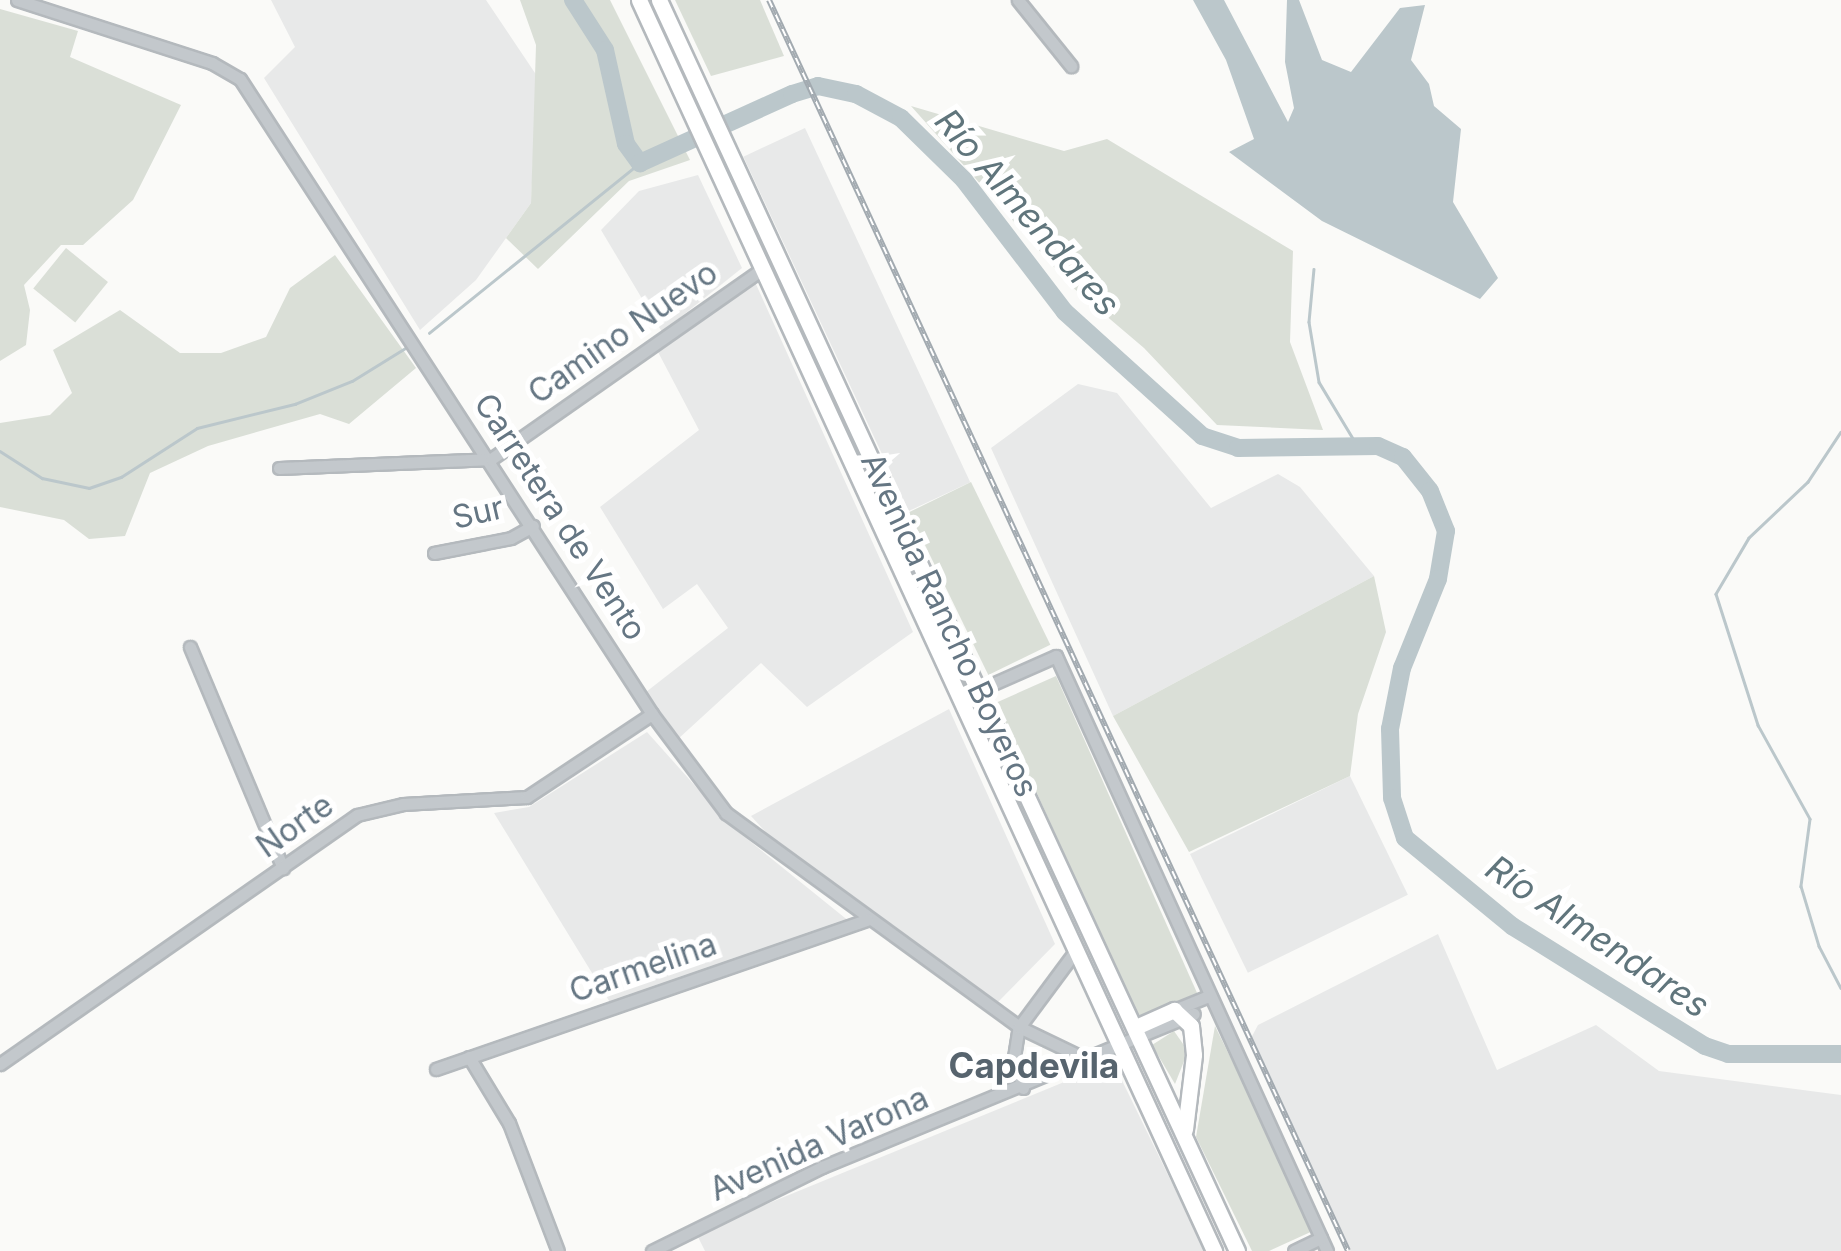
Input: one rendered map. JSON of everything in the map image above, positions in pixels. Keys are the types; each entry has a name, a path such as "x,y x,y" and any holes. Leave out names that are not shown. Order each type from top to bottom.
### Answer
{"highway":[{"name":"Avenida Rancho Boyeros","path":"639,0 738,193 978,690 1237,1251"},
{"name":"Avenida Rancho Boyeros","path":"659,0 687,60 764,268 1214,1251"},
{"path":"1139,1032 1186,1017 1188,1143"}],"street":[{"name":"Carretera de Vento","path":"18,0 212,62 240,79 491,459 652,714 726,813 1019,1027 1088,1060"},
{"path":"1018,0 1071,66"},
{"name":"Camino Nuevo","path":"491,459 764,268"},
{"path":"278,468 491,459"},
{"name":"Sur","path":"434,553 512,538 534,526"},
{"path":"190,647 283,868"},
{"path":"978,690 1056,656 1207,997 1327,1251"},
{"name":"Norte","path":"0,1064 357,815 403,804 527,796 652,714"},
{"name":"Carmelina","path":"436,1069 868,920"},
{"path":"1024,1088 1014,1057 1019,1027 1077,950"},
{"path":"1186,1017 1207,997"},
{"path":"1186,1017 1207,997"},
{"name":"Avenida Varona","path":"652,1251 822,1167 1024,1088 1139,1032"},
{"path":"469,1058 509,1123 558,1251"},
{"path":"1294,1251 1321,1238"}],"shaded area":[{"path":"271,0 486,0 537,76 531,203 476,280 420,330 264,78 295,47"},
{"path":"520,0 610,0 690,160 629,181 538,269 506,238 531,203 536,45"},
{"path":"675,0 760,0 784,56 711,76"},
{"path":"1193,0 1224,0 1288,122 1294,108 1285,62 1287,0 1299,0 1322,60 1351,72 1400,8 1425,5 1411,60 1429,84 1434,106 1461,129 1453,202 1498,278 1480,299 1322,221 1229,152 1254,139 1226,60"},
{"path":"0,9 78,31 70,57 181,105 133,200 83,245 61,245 24,285 30,310 26,345 0,361"},
{"path":"911,106 1064,151 1107,139 1293,251 1290,342 1323,430 1217,425 1144,348 1071,286"},
{"path":"805,128 970,482 909,511 743,157"},
{"path":"698,175 742,268 662,332 601,230 639,191"},
{"path":"66,248 108,282 75,322 33,288"},
{"path":"335,255 416,368 349,424 320,414 208,446 150,473 125,536 89,539 64,520 0,507 0,423 50,415 72,393 53,350 120,310 180,353 221,353 266,337 290,288"},
{"path":"755,282 913,632 807,707 761,663 678,739 646,692 728,628 697,584 663,609 600,507 699,430 658,352"},
{"path":"1078,384 1117,393 1211,508 1278,474 1300,487 1374,576 1113,716 991,448"},
{"path":"971,482 1050,645 988,675 909,512"},
{"path":"1374,576 1386,632 1358,714 1350,776 1189,852 1113,716"},
{"path":"1056,676 1198,994 1138,1020 997,702"},
{"path":"949,709 1055,944 998,1002 782,850 751,816"},
{"path":"647,732 731,826 850,922 611,1004 494,813 529,807"},
{"path":"1350,776 1408,895 1248,973 1190,854"},
{"path":"1438,934 1497,1070 1596,1025 1659,1071 1841,1095 1841,1251 1348,1251 1250,1040 1258,1025"},
{"path":"1215,1026 1315,1230 1269,1251 1252,1251 1196,1137"},
{"path":"1174,1031 1188,1051 1175,1084 1152,1045"},
{"path":"1113,1062 1205,1251 705,1251 696,1233"}],"waterway":[{"name":"Río Almendares","path":"573,0 605,50 626,144 640,163 792,94 818,86 856,94 901,118 964,180 1065,312 1202,436 1238,448 1378,446 1403,457 1430,491 1446,531 1438,579 1402,668 1390,729 1392,798 1405,838 1512,926 1705,1046 1728,1054 1841,1054"},
{"path":"429,333 640,163"},
{"path":"1314,269 1309,322 1319,382 1357,445"},
{"path":"0,451 42,478 89,488 121,477 197,428 295,404 352,381 407,347"},
{"path":"1841,432 1808,482 1749,538 1716,594 1758,725 1810,819 1801,886 1819,946 1841,988"}],"railway":[{"path":"769,0 1348,1251"}],"district":[{"name":"Capdevila","path":"1034,1065"}]}
